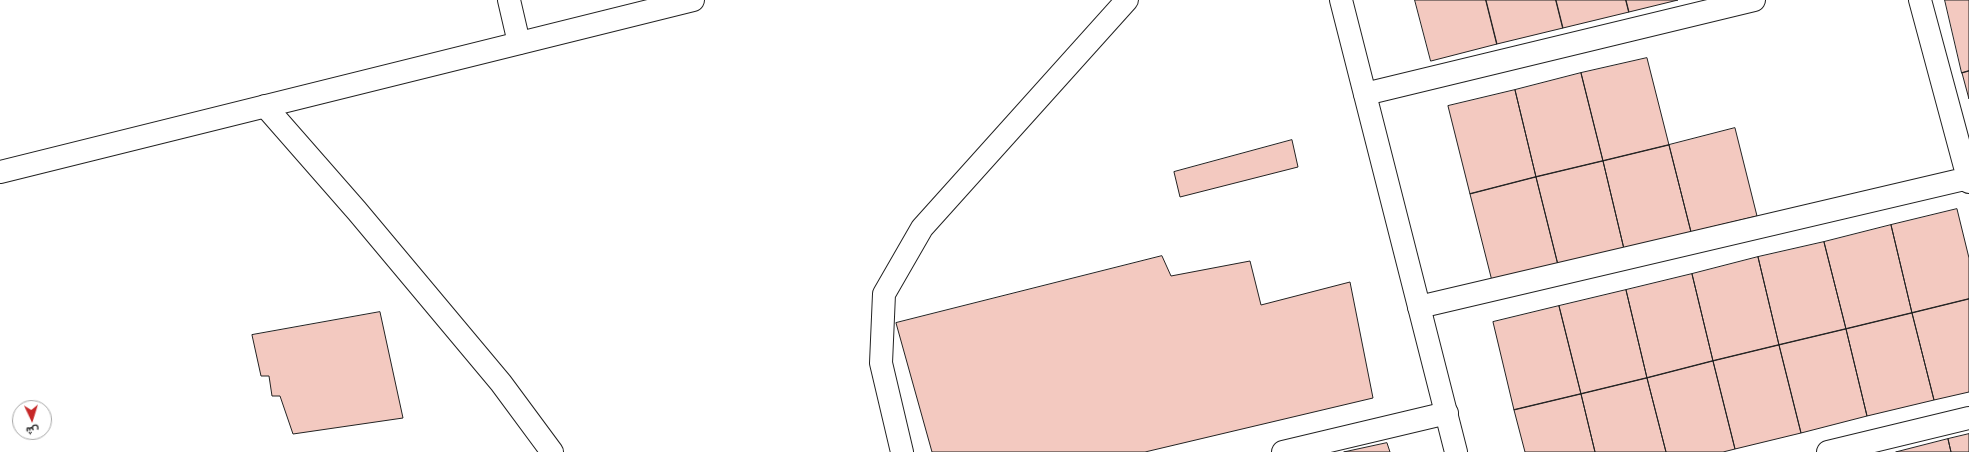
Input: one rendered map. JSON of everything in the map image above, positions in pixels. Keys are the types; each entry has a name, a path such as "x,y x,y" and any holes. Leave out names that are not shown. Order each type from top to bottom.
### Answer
{"street":[{"path":"510,0 519,43"},
{"path":"0,172 693,0"},
{"path":"902,452 881,363 884,294 922,228 1127,0"},
{"path":"1341,0 1456,452"},
{"path":"1365,94 1754,0"},
{"path":"1419,307 1969,180 1920,0"},
{"path":"265,106 357,211 501,383 552,452"},
{"path":"1283,452 1447,413"},
{"path":"1828,452 1969,418"}],"building":[{"path":"1415,0 1486,0 1497,44 1431,61"},
{"path":"1486,0 1556,0 1563,28 1497,44"},
{"path":"1556,0 1626,0 1629,12 1563,28"},
{"path":"1626,0 1678,0 1629,12"},
{"path":"1945,0 1969,0 1969,71 1962,73"},
{"path":"1647,58 1669,145 1603,161 1581,73"},
{"path":"1969,71 1969,99 1962,73"},
{"path":"1581,73 1603,161 1536,177 1515,90"},
{"path":"1515,90 1536,177 1470,194 1448,106"},
{"path":"1735,128 1757,216 1691,232 1669,145"},
{"path":"1292,140 1298,167 1180,197 1174,172"},
{"path":"1669,145 1691,232 1624,249 1603,161"},
{"path":"1603,161 1624,249 1558,265 1536,177"},
{"path":"1536,177 1558,265 1492,281 1470,194"},
{"path":"1957,209 1969,258 1969,299 1912,313 1891,225"},
{"path":"1891,225 1912,313 1846,329 1824,242"},
{"path":"1824,242 1846,329 1779,345 1758,257"},
{"path":"1162,256 1171,276 1250,261 1261,305 1350,282 1373,398 1145,452 932,452 896,323"},
{"path":"1758,257 1779,345 1713,361 1692,274"},
{"path":"1692,274 1713,361 1647,378 1626,290"},
{"path":"1626,290 1647,378 1581,394 1559,306"},
{"path":"1969,299 1969,392 1934,400 1912,313"},
{"path":"1559,306 1581,394 1514,410 1493,322"},
{"path":"380,312 403,418 293,434 280,396 272,396 269,376 261,376 252,335"},
{"path":"1912,313 1934,400 1867,416 1846,329"},
{"path":"1846,329 1867,416 1801,433 1779,345"},
{"path":"1779,345 1801,433 1735,449 1713,361"},
{"path":"1713,361 1735,449 1723,452 1666,452 1647,378"},
{"path":"1647,378 1666,452 1595,452 1581,394"},
{"path":"1581,394 1595,452 1525,452 1514,410"},
{"path":"1969,434 1969,452 1951,452 1948,439"},
{"path":"1948,439 1951,452 1896,452"},
{"path":"1387,443 1390,452 1344,452"}]}
